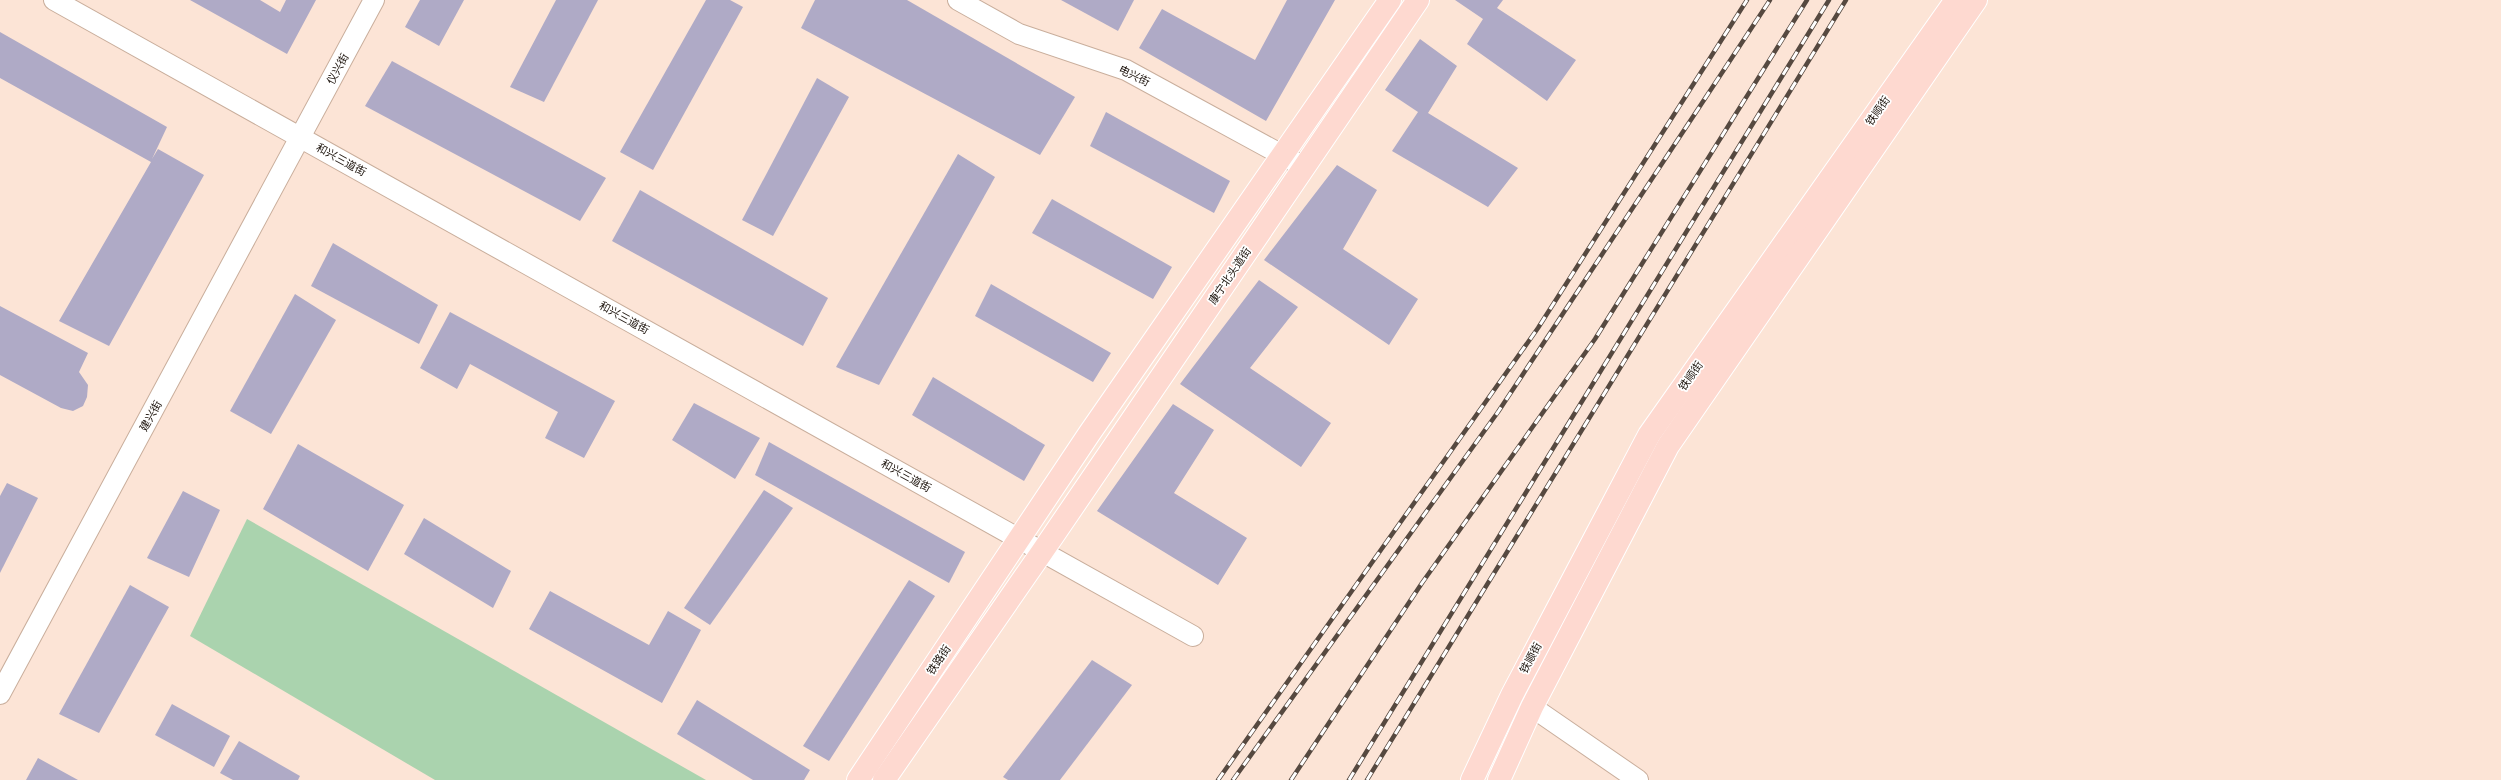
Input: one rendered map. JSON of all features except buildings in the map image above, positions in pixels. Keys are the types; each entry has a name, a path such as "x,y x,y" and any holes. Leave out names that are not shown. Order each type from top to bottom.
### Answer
{"main road":[{"path":"1019,540 1089,434 1390,0"},
{"name":"康宁北头道街","path":"1042,552 1418,0"},
{"name":"铁顺街","path":"1472,780 1512,695 1649,435 1956,0"},
{"name":"铁顺街","path":"1499,780 1532,708 1668,446 1976,0"},
{"name":"铁路街","path":"858,780 1019,540"},
{"name":"铁路街","path":"884,780 1042,552"}],"street":[{"name":"和兴三道街","path":"54,0 1193,636"},
{"name":"仪兴街","path":"302,138 374,0"},
{"name":"电兴街","path":"958,0 1019,34 1126,70 1304,167"},
{"name":"建兴街","path":"0,694 302,138"},
{"path":"1532,708 1638,780"}],"green space":[{"path":"247,519 706,780 435,780 190,636"}],"railway":[{"path":"1218,780 1538,328 1747,0"},
{"path":"1233,780 1498,412 1770,0"},
{"path":"1291,780 1422,583 1595,339 1807,0"},
{"path":"1349,780 1829,0"},
{"path":"1367,780 1846,0"}]}
